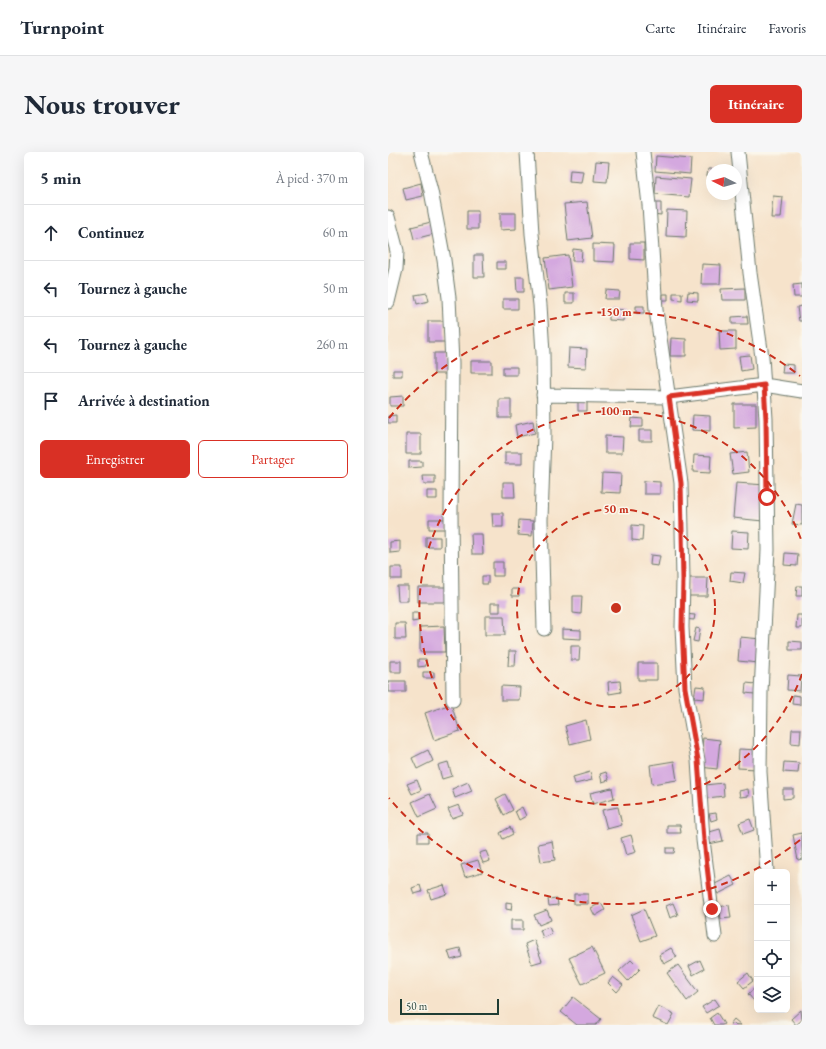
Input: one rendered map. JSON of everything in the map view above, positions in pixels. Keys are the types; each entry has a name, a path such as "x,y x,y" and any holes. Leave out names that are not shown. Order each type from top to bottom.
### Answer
{"street":[{"path":"421,152 432,191 450,298 452,370 451,514 453,700"},
{"path":"527,152 532,234 540,305 543,353 541,520 544,629"},
{"path":"643,152 649,204 656,310 681,483 683,579 682,627 685,681 698,760 704,840 714,936"},
{"path":"738,152 750,273 762,357 766,419 768,550 761,692 760,772 767,869"},
{"path":"388,217 397,251 396,268 388,302"},
{"path":"543,395 669,397 764,385 802,391"}],"building":[{"path":"656,156 691,159 690,174 655,171"},
{"path":"596,161 609,162 607,182 594,181"},
{"path":"570,170 583,171 581,183 569,182"},
{"path":"656,176 691,179 689,197 655,194"},
{"path":"421,183 423,196 406,200 403,188"},
{"path":"773,196 783,197 781,218 771,218"},
{"path":"587,202 592,238 568,241 564,204"},
{"path":"653,203 661,203 661,215 653,214"},
{"path":"667,210 687,211 686,237 666,236"},
{"path":"467,211 478,211 478,229 467,229"},
{"path":"500,213 516,213 516,229 500,230"},
{"path":"431,222 434,234 414,239 411,227"},
{"path":"630,243 644,243 644,260 630,259"},
{"path":"593,244 615,245 614,262 593,261"},
{"path":"573,249 582,250 581,261 572,261"},
{"path":"474,255 483,255 484,277 474,277"},
{"path":"568,255 572,287 549,290 545,258"},
{"path":"497,262 506,262 506,269 497,269"},
{"path":"702,264 721,265 720,284 701,284"},
{"path":"516,277 524,277 524,292 517,292"},
{"path":"802,284 802,297 794,297 793,285"},
{"path":"745,288 745,300 722,300 721,289"},
{"path":"606,290 620,291 619,299 605,299"},
{"path":"688,292 698,293 698,301 687,300"},
{"path":"427,293 429,301 417,304 415,295"},
{"path":"565,293 574,293 574,303 565,303"},
{"path":"673,293 682,293 682,300 673,299"},
{"path":"663,294 668,294 668,300 663,300"},
{"path":"503,299 518,299 518,309 503,309"},
{"path":"636,306 644,306 644,313 636,313"},
{"path":"802,306 802,321 799,321 797,307"},
{"path":"609,309 624,310 623,321 609,320"},
{"path":"747,316 748,324 732,324 732,317"},
{"path":"428,321 445,321 445,342 428,342"},
{"path":"719,331 736,331 736,349 720,350"},
{"path":"671,338 686,339 686,356 670,356"},
{"path":"569,348 587,349 586,368 568,367"},
{"path":"434,353 446,353 447,374 434,374"},
{"path":"750,355 752,369 741,371 739,356"},
{"path":"471,361 492,361 492,373 471,373"},
{"path":"783,364 794,365 794,373 782,373"},
{"path":"503,367 517,367 517,375 503,375"},
{"path":"393,370 402,370 402,376 393,376"},
{"path":"403,396 403,406 390,406 390,397"},
{"path":"499,399 511,399 511,418 499,418"},
{"path":"578,402 587,402 587,411 578,411"},
{"path":"734,404 756,404 756,427 734,428"},
{"path":"396,415 396,423 388,423 388,416"},
{"path":"693,415 710,416 710,431 692,430"},
{"path":"632,418 643,419 643,427 631,427"},
{"path":"533,421 535,433 517,437 515,425"},
{"path":"639,430 652,430 652,441 639,441"},
{"path":"406,434 421,434 421,454 406,454"},
{"path":"605,436 623,437 622,453 605,453"},
{"path":"505,452 522,452 522,464 505,464"},
{"path":"747,452 749,472 733,474 730,454"},
{"path":"694,455 711,456 710,473 693,472"},
{"path":"409,461 422,461 422,467 409,468"},
{"path":"602,473 621,474 620,493 601,492"},
{"path":"423,476 435,476 435,484 424,484"},
{"path":"644,481 660,482 660,494 644,494"},
{"path":"503,482 514,482 515,497 503,497"},
{"path":"736,483 766,485 763,521 733,518"},
{"path":"427,491 437,491 437,499 427,499"},
{"path":"796,504 802,505 802,525 792,524"},
{"path":"492,513 503,513 503,527 493,527"},
{"path":"429,519 448,519 448,529 429,529"},
{"path":"519,520 533,521 532,536 518,535"},
{"path":"632,525 643,526 642,541 632,540"},
{"path":"732,531 749,532 748,549 731,548"},
{"path":"471,534 482,534 483,554 472,554"},
{"path":"426,537 440,537 440,547 426,547"},
{"path":"400,541 400,552 390,553 390,542"},
{"path":"785,553 798,554 797,566 784,565"},
{"path":"651,555 660,556 658,566 650,565"},
{"path":"493,562 503,562 503,576 493,576"},
{"path":"391,567 402,567 402,579 391,579"},
{"path":"731,572 745,573 743,583 730,581"},
{"path":"482,576 488,576 488,584 482,584"},
{"path":"689,578 708,578 707,596 688,596"},
{"path":"397,586 408,586 408,601 398,601"},
{"path":"797,586 802,586 802,596 796,596"},
{"path":"418,587 449,587 449,602 418,602"},
{"path":"512,589 519,589 519,596 512,596"},
{"path":"573,596 582,596 581,614 573,613"},
{"path":"491,603 500,603 500,612 491,612"},
{"path":"412,613 418,613 418,621 412,622"},
{"path":"684,614 695,615 694,620 683,619"},
{"path":"797,615 802,615 802,628 796,628"},
{"path":"485,616 504,616 505,635 485,635"},
{"path":"395,623 405,623 406,639 395,639"},
{"path":"444,626 445,652 420,652 420,627"},
{"path":"696,628 700,629 698,642 693,641"},
{"path":"562,629 581,630 581,639 562,638"},
{"path":"740,637 761,639 759,663 738,661"},
{"path":"789,641 802,642 802,650 789,650"},
{"path":"571,646 580,646 579,660 571,660"},
{"path":"509,651 516,651 515,666 508,666"},
{"path":"418,659 426,659 426,666 418,667"},
{"path":"390,661 401,661 401,672 390,672"},
{"path":"638,663 657,663 657,680 638,680"},
{"path":"423,672 434,672 434,678 423,678"},
{"path":"788,675 801,676 800,691 787,690"},
{"path":"388,681 406,681 406,692 388,692"},
{"path":"620,681 621,692 609,694 608,682"},
{"path":"746,683 756,684 755,694 745,693"},
{"path":"501,686 520,687 519,700 501,700"},
{"path":"696,686 705,687 704,699 694,698"},
{"path":"793,695 800,696 800,705 792,704"},
{"path":"451,704 460,731 434,740 425,713"},
{"path":"586,720 590,739 570,744 565,726"},
{"path":"792,729 801,729 800,744 791,743"},
{"path":"703,738 720,740 717,769 700,767"},
{"path":"739,749 759,750 757,769 738,768"},
{"path":"428,750 433,761 417,769 412,758"},
{"path":"674,761 677,780 652,784 650,765"},
{"path":"448,762 452,776 442,779 438,765"},
{"path":"784,762 799,763 798,773 783,772"},
{"path":"590,772 592,780 575,784 573,777"},
{"path":"606,772 609,780 602,782 600,774"},
{"path":"417,780 421,790 412,794 407,784"},
{"path":"468,782 472,791 455,798 452,789"},
{"path":"723,783 724,796 707,798 705,785"},
{"path":"612,788 614,798 593,804 590,793"},
{"path":"748,789 749,796 740,797 739,791"},
{"path":"783,789 793,789 793,798 783,799"},
{"path":"430,794 437,809 419,817 412,802"},
{"path":"505,794 513,810 504,815 496,799"},
{"path":"459,805 463,814 452,818 448,809"},
{"path":"522,807 526,816 519,820 515,811"},
{"path":"618,807 622,825 607,829 602,810"},
{"path":"716,813 717,819 711,821 709,814"},
{"path":"750,819 754,830 743,834 739,823"},
{"path":"667,825 680,825 681,833 667,833"},
{"path":"510,827 513,834 503,839 500,833"},
{"path":"720,829 723,841 709,844 706,833"},
{"path":"418,833 428,833 428,842 418,842"},
{"path":"802,833 802,859 798,860 793,835"},
{"path":"631,835 636,852 626,855 621,838"},
{"path":"552,841 555,860 541,862 538,844"},
{"path":"666,848 675,848 674,853 666,853"},
{"path":"486,851 490,861 483,863 479,853"},
{"path":"478,860 482,872 465,877 461,865"},
{"path":"731,876 736,885 718,894 713,885"},
{"path":"420,885 422,892 414,894 412,888"},
{"path":"444,885 447,894 431,899 428,890"},
{"path":"574,894 588,894 588,904 574,904"},
{"path":"557,898 558,905 549,906 548,899"},
{"path":"506,902 512,903 511,910 506,909"},
{"path":"601,903 605,910 595,916 591,908"},
{"path":"673,903 678,915 670,918 666,906"},
{"path":"729,905 731,918 721,919 719,907"},
{"path":"644,909 655,936 641,941 631,915"},
{"path":"547,910 551,920 539,925 534,915"},
{"path":"511,920 523,920 523,930 511,930"},
{"path":"549,927 552,934 543,938 540,930"},
{"path":"534,940 542,961 532,964 525,944"},
{"path":"592,947 605,973 582,984 569,958"},
{"path":"460,948 462,957 451,960 448,951"},
{"path":"671,948 677,957 664,964 659,955"},
{"path":"631,960 640,969 628,981 619,971"},
{"path":"700,960 704,969 693,975 689,966"},
{"path":"678,965 698,992 687,1001 667,973"},
{"path":"748,973 753,981 744,988 738,981"},
{"path":"613,977 623,985 617,992 608,983"},
{"path":"754,989 754,1001 748,994"},
{"path":"573,997 601,1019 596,1025 577,1025 561,1012"},
{"path":"715,999 719,1005 706,1013 702,1007"},
{"path":"658,1006 674,1014 668,1025 652,1018"},
{"path":"801,1010 802,1020 796,1025 791,1019"},
{"path":"717,1013 724,1024 714,1025 710,1018"},
{"path":"734,1019 741,1025 730,1024"}],"route":[{"path":"712,909 704,840 698,760 685,688 682,627 683,579 681,483 669,397 764,385 767,497"}]}
